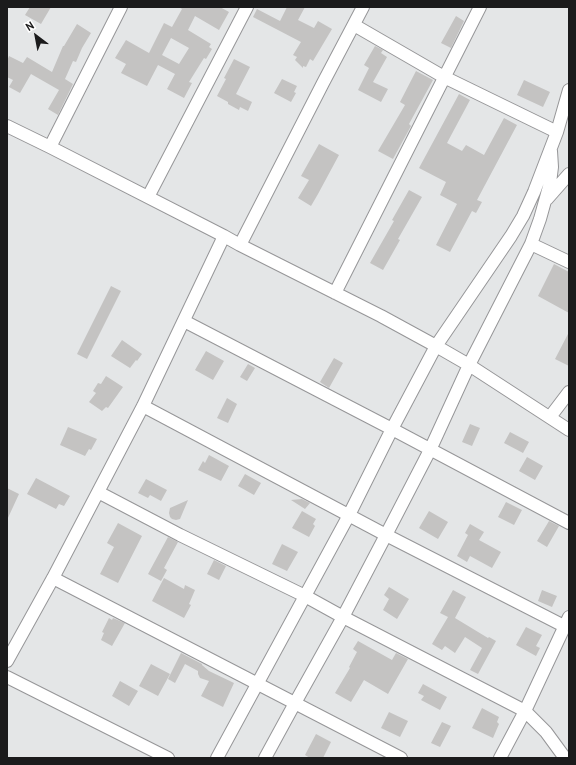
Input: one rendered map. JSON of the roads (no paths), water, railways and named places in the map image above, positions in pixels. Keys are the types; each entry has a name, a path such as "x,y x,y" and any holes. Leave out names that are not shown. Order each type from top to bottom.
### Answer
{"street":[{"path":"50,146 122,7"},
{"path":"148,197 247,7"},
{"path":"240,245 363,7"},
{"path":"335,294 480,7"},
{"path":"354,25 444,76 557,132"},
{"path":"217,758 349,515 436,346 523,216 557,132 569,90"},
{"path":"7,126 50,146 335,294 381,316 469,365 569,430"},
{"path":"265,758 343,617 386,535 430,450 469,365 532,244 550,183 552,167 551,147"},
{"path":"545,201 569,174"},
{"path":"7,661 53,578 143,406 224,236"},
{"path":"532,244 569,262"},
{"path":"184,321 569,523"},
{"path":"550,417 569,392"},
{"path":"143,406 386,535 567,622 525,711 500,758"},
{"path":"98,492 305,596 525,711 546,732 565,758"},
{"path":"53,578 401,758"},
{"path":"7,677 168,758"}]}
